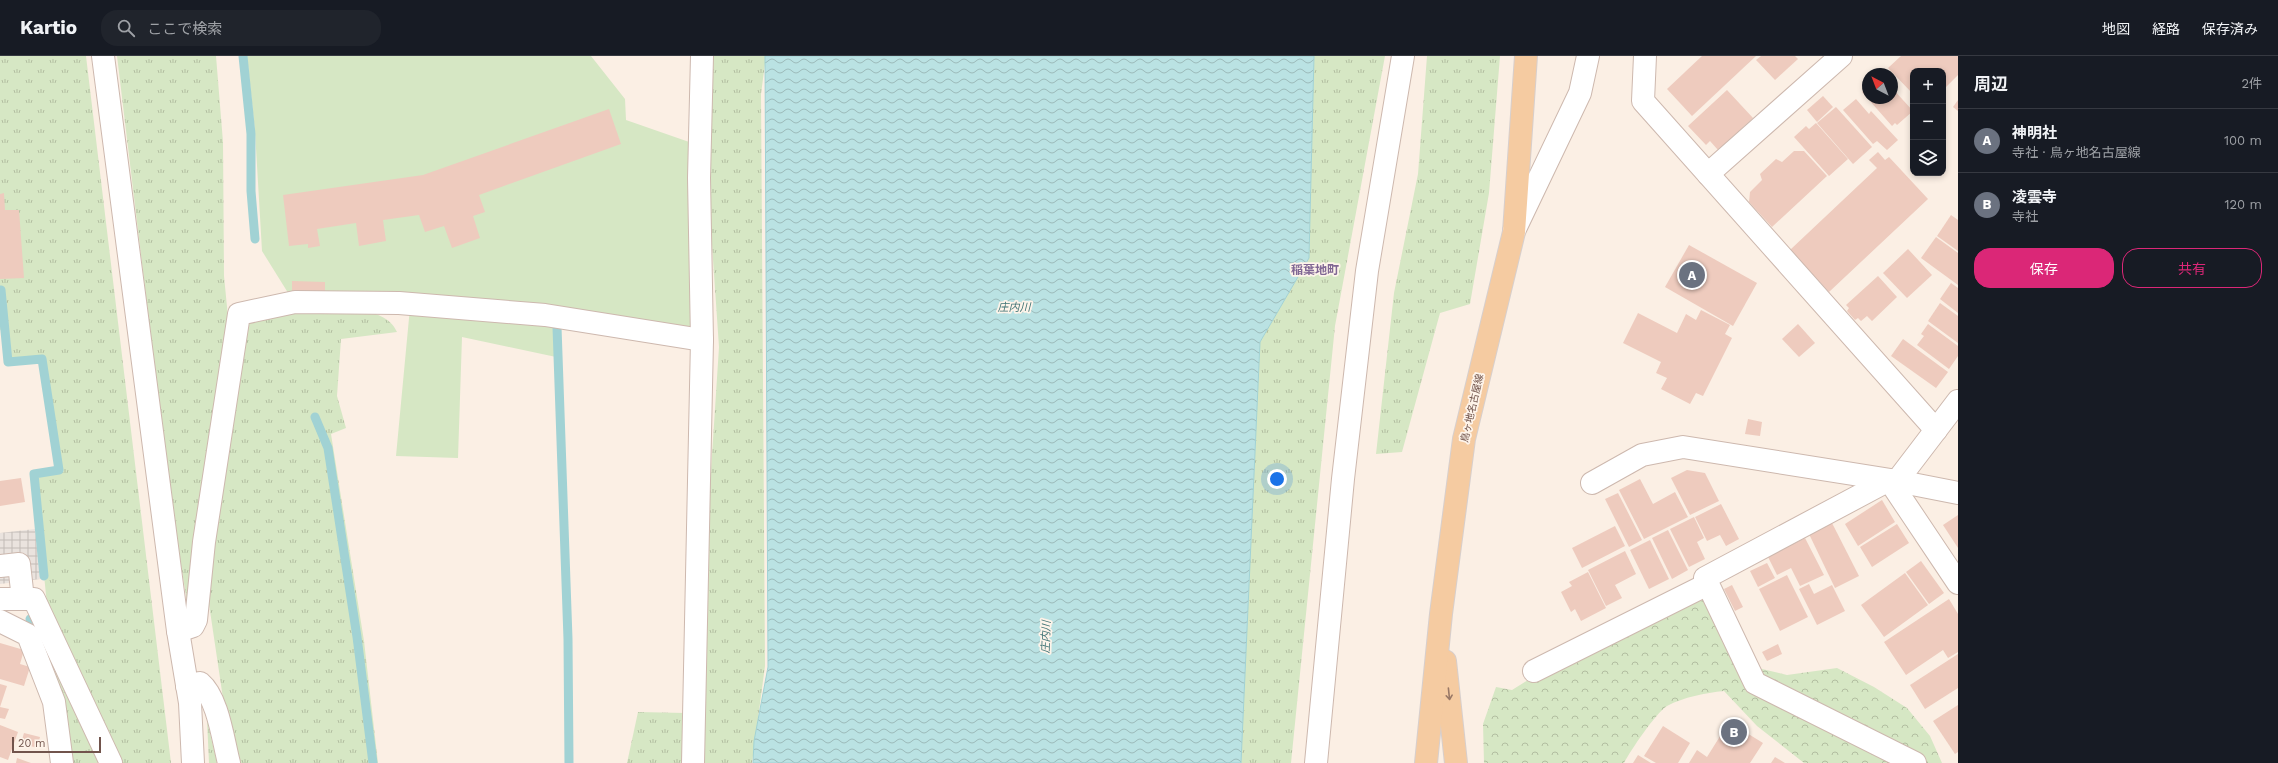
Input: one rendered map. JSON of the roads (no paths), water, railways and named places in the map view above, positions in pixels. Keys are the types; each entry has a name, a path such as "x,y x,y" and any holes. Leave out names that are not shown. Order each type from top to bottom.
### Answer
{"main road":[{"name":"鳥ヶ地名古屋線","path":"1426,763 1441,614 1464,439 1514,232 1526,56"},
{"path":"1441,614 1456,763"}],"street":[{"path":"102,56 178,631 190,702 192,763"},
{"path":"693,763 702,340 699,178 702,56"},
{"path":"1316,763 1343,478 1367,271 1403,56"},
{"path":"1514,232 1580,93 1588,56"},
{"path":"1645,56 1643,100 1936,430"},
{"path":"1708,174 1842,56"},
{"path":"178,631 193,626 196,620 204,542 239,314 295,302 399,303 545,315 702,340"},
{"path":"1534,671 1706,581 1893,480 1936,430 1958,401"},
{"path":"1592,483 1642,455 1683,447 1893,480 1958,493"},
{"path":"1893,480 1958,583"},
{"path":"0,566 19,564 23,599"},
{"path":"1706,581 1755,683 1915,763"},
{"path":"0,600 34,599 111,763"},
{"path":"0,621 28,635 54,702 62,763"},
{"path":"187,686 200,683 207,689 214,705 229,763"}],"water":[{"name":"庄内川","path":"765,56 1314,56 1309,258 1260,342 1241,763 753,763 754,741 768,667"}],"waterway":[{"path":"243,56 251,134 251,191 255,239"},
{"path":"1,290 8,362 42,359 59,470 34,474 44,576"},
{"path":"557,327 568,639 569,763"},
{"path":"315,417 328,448 357,637 373,763"},
{"path":"30,619 37,637"}],"place":[{"name":"神明社","path":"1692,275"},
{"name":"凌雲寺","path":"1734,732"}],"district":[{"name":"稲葉地町","path":"1315,270"}]}
